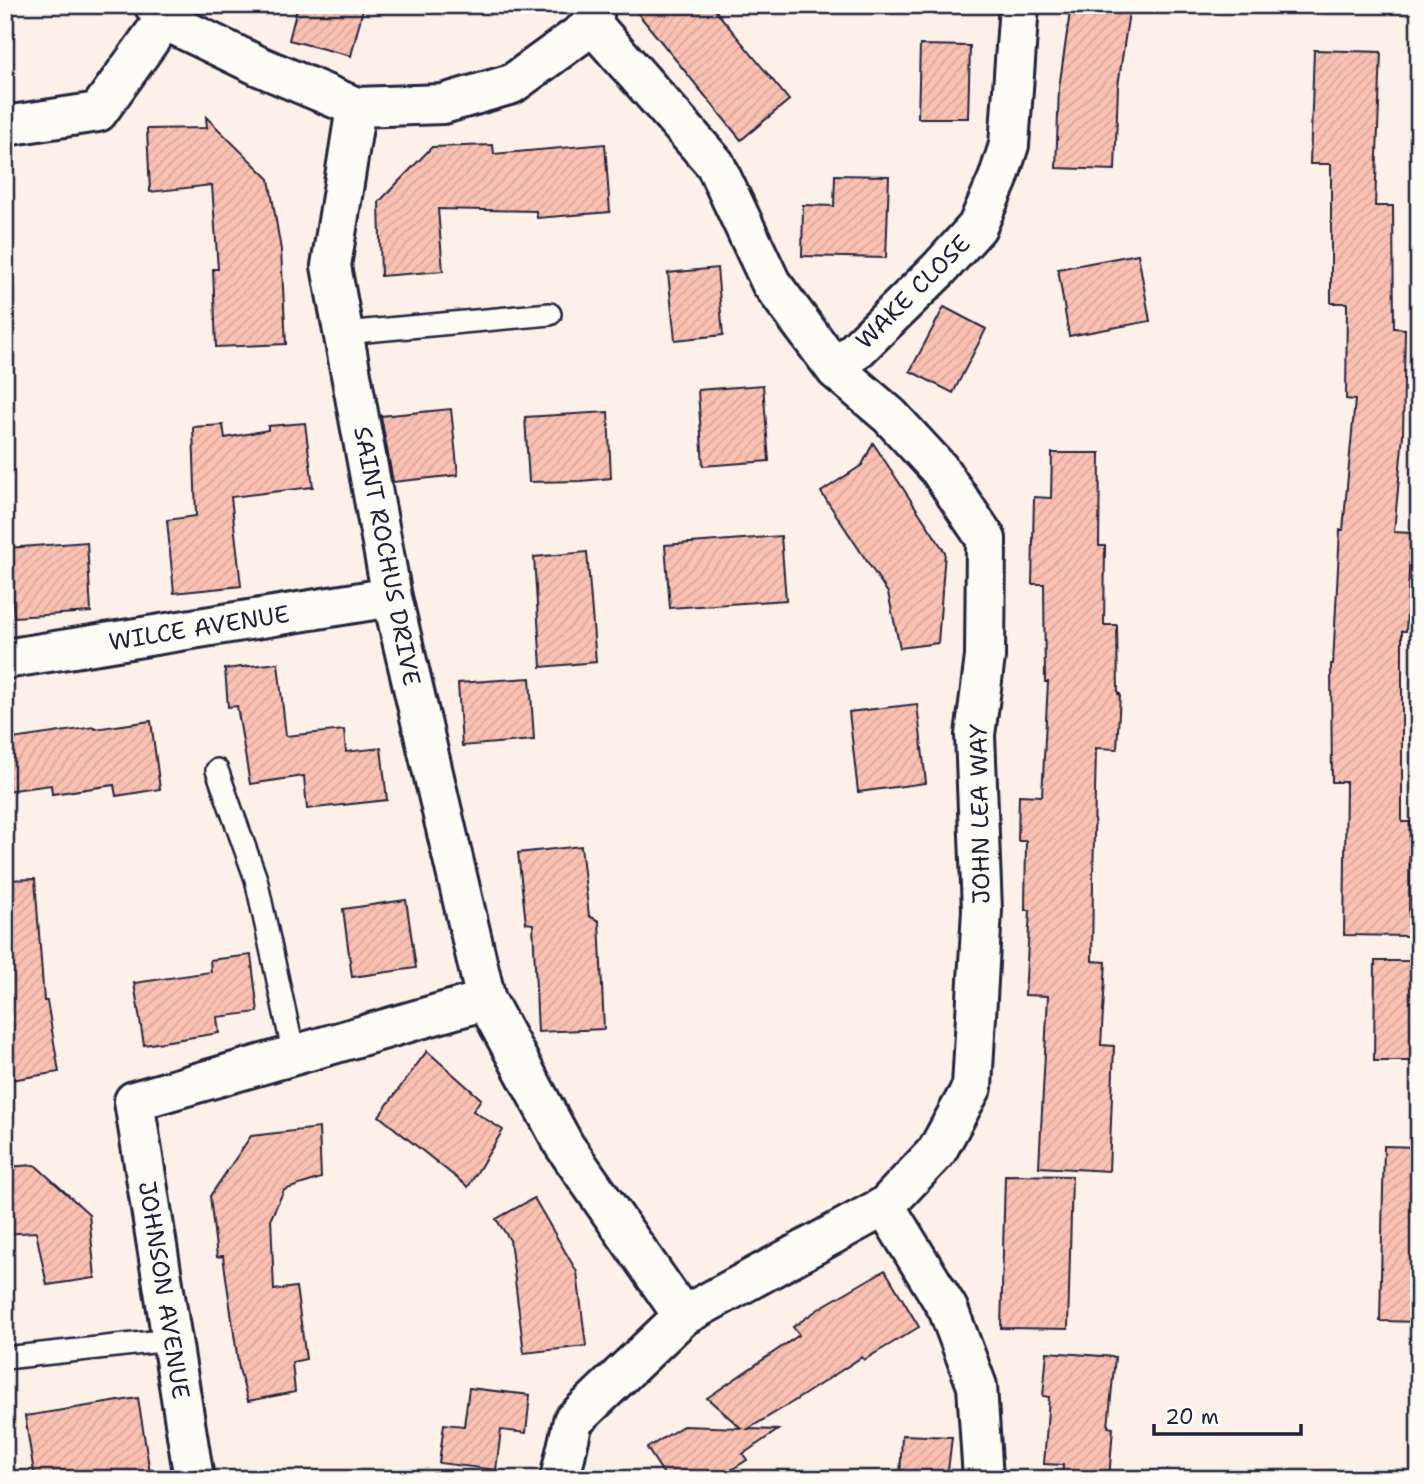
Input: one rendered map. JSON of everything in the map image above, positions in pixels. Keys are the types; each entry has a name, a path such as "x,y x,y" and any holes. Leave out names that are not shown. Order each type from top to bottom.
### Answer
{"street":[{"name":"WAKE CLOSE","path":"836,370 939,269 977,227 998,179 1009,145 1019,5"},
{"path":"5,126 98,112 158,13 259,66 356,107 443,104 512,85 594,15"},
{"name":"JOHN LEA WAY","path":"560,1479 573,1421 683,1317 885,1206 937,1151 972,1087 982,910 975,735 985,657 985,539 939,469 890,416 836,370 771,283 715,164 594,15"},
{"name":"SAINT ROCHUS DRIVE","path":"356,107 331,266 392,597 486,1000 564,1145 683,1317"},
{"name":"WILCE AVENUE","path":"5,659 392,597"},
{"path":"294,1055 486,1000"},
{"name":"JOHNSON AVENUE","path":"194,1479 134,1101 294,1055"},
{"path":"885,1206 948,1308 977,1386 984,1479"}],"lane":[{"path":"344,333 550,314"},
{"path":"217,770 256,879 294,1055"},
{"path":"5,1358 172,1340"}],"building":[{"path":"298,5 364,5 351,56 289,40"},
{"path":"631,5 711,5 789,100 741,140"},
{"path":"1071,5 1130,5 1118,86 1115,170 1056,168 1059,88"},
{"path":"920,45 970,46 968,118 918,118"},
{"path":"1314,50 1381,52 1375,206 1393,206 1394,328 1405,329 1403,435 1394,532 1411,533 1406,631 1402,631 1402,822 1410,822 1409,936 1344,935 1346,782 1332,782 1331,664 1340,530 1343,530 1355,400 1346,399 1347,303 1331,303 1331,164 1310,164"},
{"path":"206,117 269,179 281,250 286,344 216,347 213,269 218,269 212,185 150,192 147,129 207,128"},
{"path":"605,144 610,212 537,218 536,211 438,209 443,271 381,276 379,202 432,147 493,145 494,154"},
{"path":"835,175 889,176 886,258 802,256 803,205 834,206"},
{"path":"1138,254 1150,321 1069,336 1058,269"},
{"path":"717,268 723,335 675,340 668,273"},
{"path":"944,307 986,329 953,393 910,371"},
{"path":"763,385 769,461 703,466 698,390"},
{"path":"451,409 458,475 393,482 381,416"},
{"path":"608,412 611,478 529,482 525,417"},
{"path":"305,423 313,487 231,497 241,586 174,593 167,520 196,516 193,427 223,425 225,438 268,430 268,426"},
{"path":"873,443 945,552 938,643 900,648 888,593 821,492 862,465"},
{"path":"1052,453 1100,453 1099,546 1105,546 1104,625 1117,625 1120,694 1117,749 1096,748 1093,880 1092,961 1106,962 1101,1045 1114,1046 1109,1171 1039,1167 1048,996 1025,995 1030,910 1025,910 1026,841 1018,841 1019,795 1042,796 1048,682 1045,682 1044,584 1032,584 1034,497 1051,498"},
{"path":"781,536 786,600 670,608 665,545"},
{"path":"87,542 91,612 14,617 8,548"},
{"path":"587,552 596,662 541,667 534,557"},
{"path":"278,663 286,736 344,730 346,752 381,748 387,800 307,809 304,776 250,784 237,706 228,707 225,669"},
{"path":"530,678 534,740 462,746 458,683"},
{"path":"917,704 926,783 858,792 849,712"},
{"path":"151,721 160,789 116,796 114,785 52,794 51,785 5,791 5,740"},
{"path":"581,846 589,916 599,921 604,1029 538,1032 533,924 526,923 518,853"},
{"path":"35,879 44,1001 47,1001 59,1072 5,1081 5,880"},
{"path":"406,900 416,968 352,977 343,909"},
{"path":"251,955 258,1012 217,1017 219,1033 144,1045 134,983 211,972 210,960"},
{"path":"1375,961 1419,961 1419,1061 1374,1061"},
{"path":"427,1051 481,1099 473,1111 503,1130 468,1187 379,1116"},
{"path":"319,1128 321,1178 284,1190 271,1218 274,1290 296,1287 306,1359 292,1362 295,1392 248,1401 239,1369 223,1256 217,1257 210,1196 251,1136"},
{"path":"1384,1146 1419,1147 1419,1322 1380,1321"},
{"path":"35,1165 89,1214 95,1278 47,1285 36,1232 5,1234 5,1167"},
{"path":"1005,1175 1072,1176 1068,1329 1001,1328"},
{"path":"534,1198 577,1272 586,1346 524,1353 510,1240 496,1219"},
{"path":"885,1270 919,1327 864,1360 862,1357 748,1429 778,1430 743,1454 747,1460 717,1479 667,1479 647,1448 683,1426 741,1428 707,1398 799,1335 793,1327"},
{"path":"1047,1352 1115,1357 1108,1427 1113,1428 1109,1479 1062,1477 1063,1465 1044,1464 1049,1397 1043,1396"},
{"path":"469,1388 530,1395 526,1433 501,1430 496,1470 439,1463 444,1424 464,1426"},
{"path":"138,1398 151,1479 35,1479 25,1416"},
{"path":"902,1435 952,1437 947,1479 900,1479"}]}
